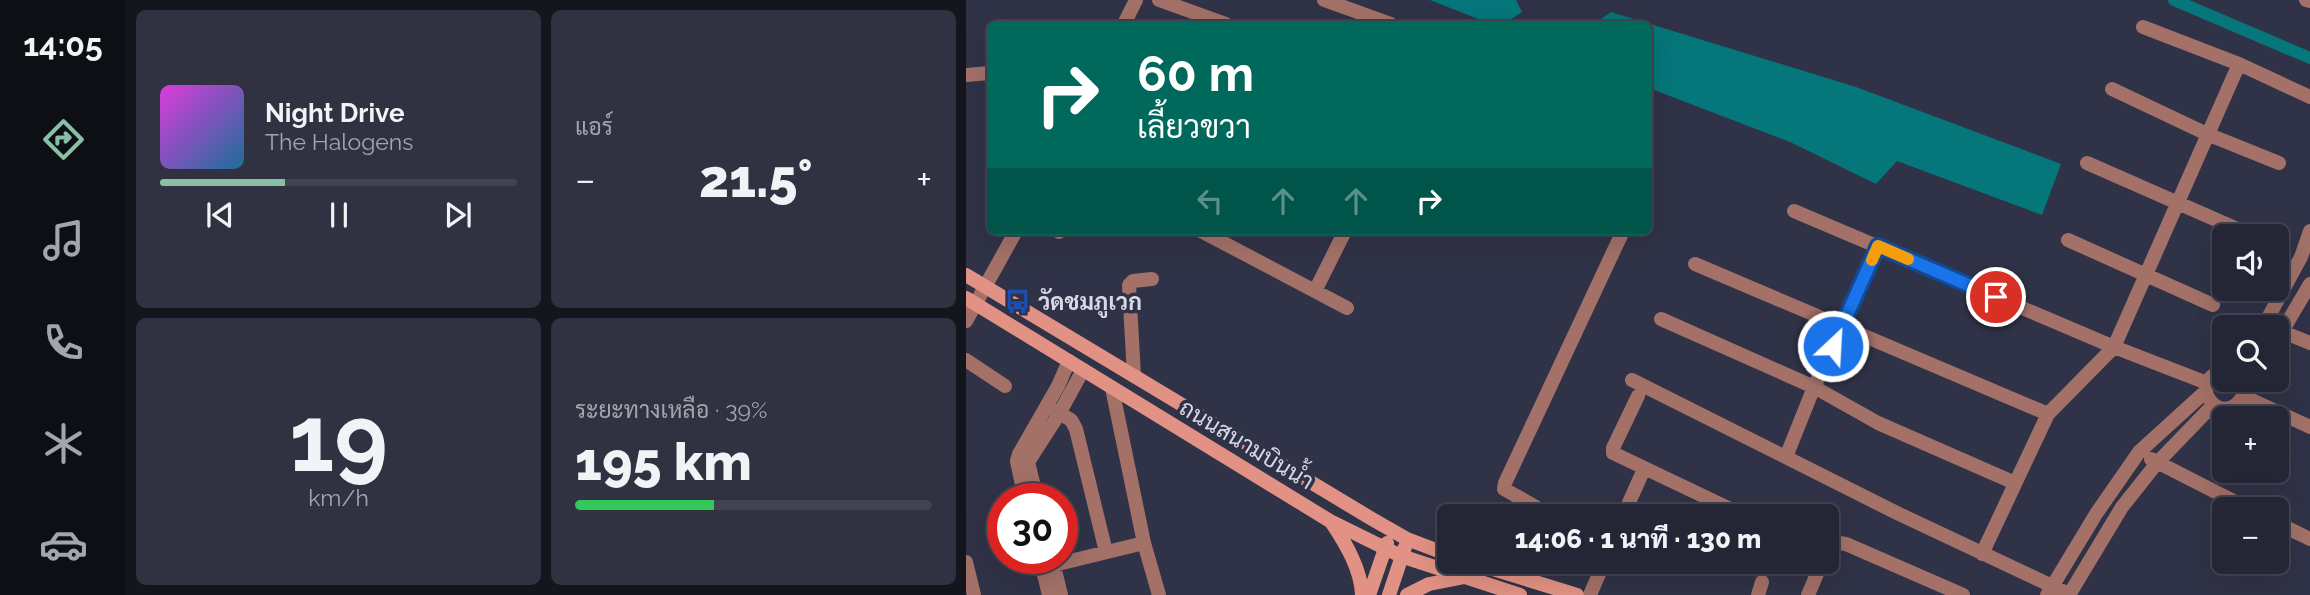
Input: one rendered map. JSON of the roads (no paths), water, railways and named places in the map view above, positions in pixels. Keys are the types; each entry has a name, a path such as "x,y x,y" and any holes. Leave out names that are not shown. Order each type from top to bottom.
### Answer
{"main road":[{"name":"ถนนสนามบินน้ำ","path":"966,275 1407,539 1437,550"},
{"name":"ถนนสนามบินน้ำ","path":"971,301 1329,520 1385,550 1520,595"},
{"path":"1054,352 1066,334"},
{"path":"1083,370 1093,351"},
{"path":"1329,520 1354,562 1362,595"},
{"path":"1369,595 1392,530"},
{"path":"1389,595 1407,539"},
{"path":"1531,574 1577,595"},
{"path":"1407,595 1429,584 1468,578"}],"street":[{"path":"1126,21 1136,0"},
{"path":"1158,0 1218,21"},
{"path":"1324,0 1383,21"},
{"path":"2143,26 2239,64 2310,97"},
{"path":"1982,554 2048,414 2114,347 2239,64"},
{"path":"966,75 987,74"},
{"path":"2112,89 2207,134 2279,163"},
{"path":"2087,163 2227,224"},
{"path":"1794,211 2206,387"},
{"path":"2270,315 2306,258 2310,231"},
{"path":"966,321 971,301 986,287 1014,235"},
{"path":"1209,235 1347,308"},
{"path":"1315,291 1343,235"},
{"path":"1530,504 1509,494 1504,489 1504,483 1621,235"},
{"path":"2068,240 2213,305"},
{"path":"1786,457 1814,387 1878,246"},
{"path":"1695,264 2048,414"},
{"path":"1134,376 1129,285 1133,281 1152,279"},
{"path":"2289,320 2310,284"},
{"path":"1661,319 1814,387 1878,423 2015,483"},
{"path":"2289,338 2310,343"},
{"path":"966,360 1005,386"},
{"path":"1053,410 1069,361"},
{"path":"1025,483 1023,461 1053,410 1083,370"},
{"path":"2050,590 2096,514 2140,452 2206,387 2212,377"},
{"path":"1632,380 2050,590 2069,594 2122,507 2157,463 2213,405"},
{"path":"2206,387 2207,396 2213,405 2223,408 2233,407 2240,392"},
{"path":"1112,388 1144,543 1158,595"},
{"path":"2254,392 2310,427"},
{"path":"1638,396 1613,453 1719,504"},
{"path":"1053,410 1071,420 1076,429 1106,552"},
{"path":"2140,452 2225,497"},
{"path":"1023,461 1031,483"},
{"path":"1628,504 1644,469"},
{"path":"2289,529 2310,539"},
{"path":"1078,557 1144,543"},
{"path":"1839,543 1963,595"},
{"path":"966,562 974,595"},
{"path":"1044,574 1049,595"},
{"path":"1056,574 1060,595"},
{"path":"1590,595 1599,574"},
{"path":"1808,595 1817,574"}],"waterway":[{"path":"2174,0 2310,58"}],"place":[{"name":"วัดชมภูเวก","path":"1018,301"}]}
